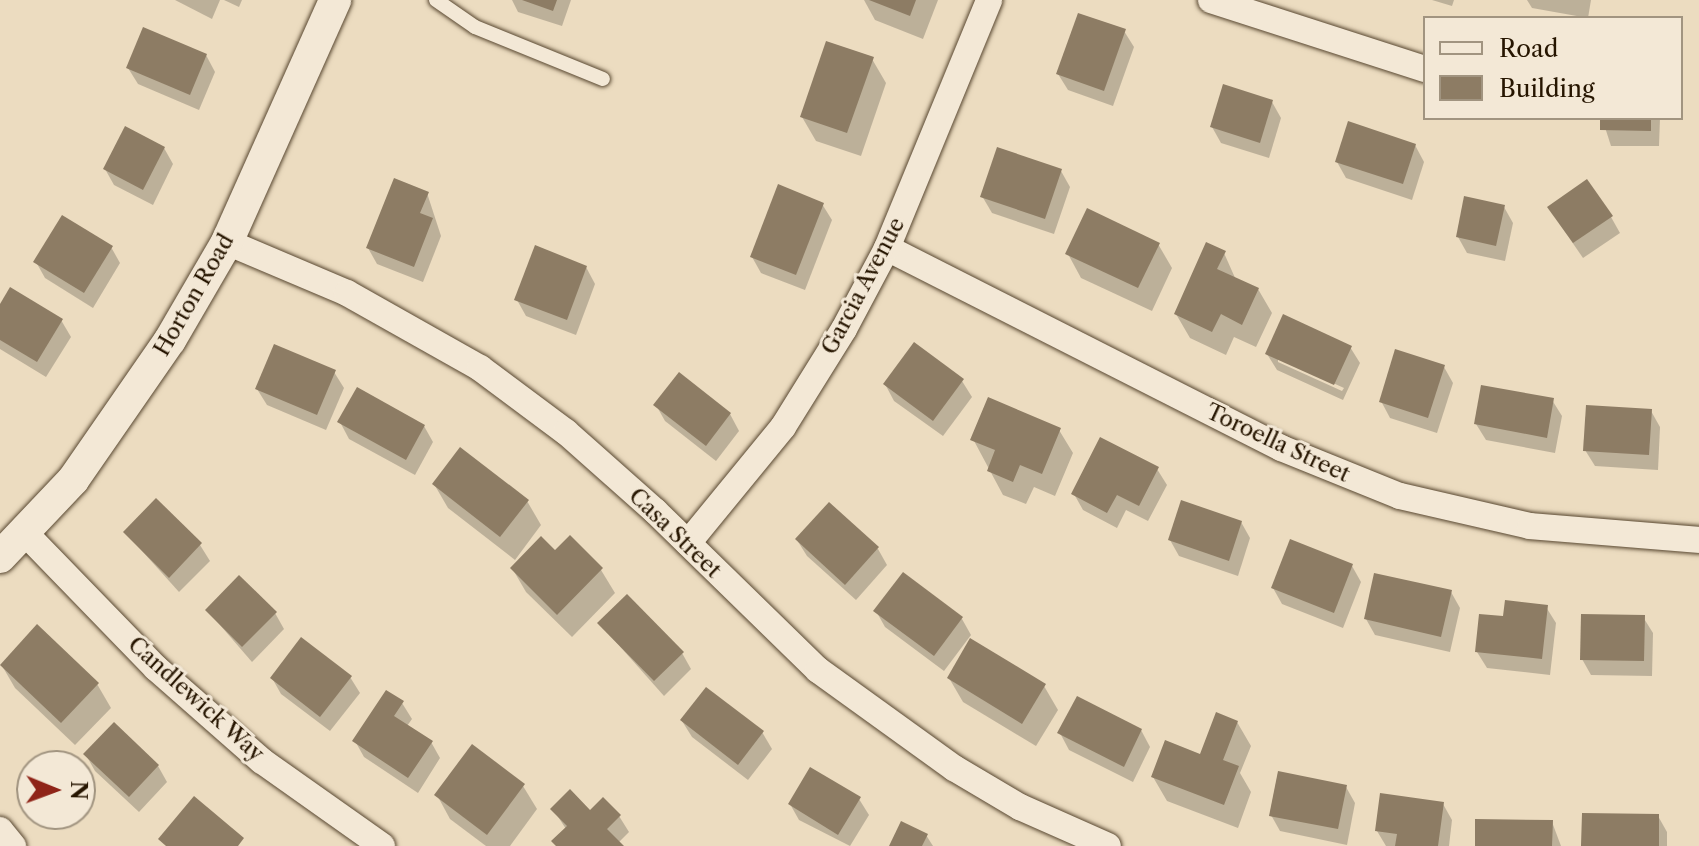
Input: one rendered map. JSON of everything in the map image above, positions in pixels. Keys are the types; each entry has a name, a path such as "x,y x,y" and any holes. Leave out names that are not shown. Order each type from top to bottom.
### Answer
{"street":[{"name":"Horton Road","path":"0,557 26,534 120,416 227,242 335,0"},
{"name":"Garcia Avenue","path":"688,543 783,427 887,248 989,0"},
{"path":"1211,0 1423,68"},
{"name":"Casa Street","path":"227,242 347,293 480,368 566,432 688,543 818,670 967,776 1020,807 1108,846"},
{"name":"Toroella Street","path":"887,248 1281,448 1400,496 1530,526 1699,540"},
{"name":"Candlewick Way","path":"26,534 168,678 262,761 382,846"},
{"path":"0,831 13,846"}],"lane":[{"path":"436,0 475,27 603,79"}],"building":[{"path":"522,0 557,0 553,11"},
{"path":"869,0 916,0 910,16"},
{"path":"1078,13 1126,29 1104,91 1056,74"},
{"path":"143,27 207,54 190,95 126,68"},
{"path":"826,41 874,57 847,133 800,117"},
{"path":"1223,84 1273,100 1260,143 1210,127"},
{"path":"1600,120 1651,120 1651,131 1600,130"},
{"path":"1348,121 1416,144 1403,184 1335,162"},
{"path":"125,126 165,147 143,190 103,169"},
{"path":"997,147 1062,169 1045,219 980,197"},
{"path":"394,178 429,192 420,213 433,218 414,267 366,248"},
{"path":"1587,179 1613,216 1573,243 1547,207"},
{"path":"778,184 824,203 796,275 750,257"},
{"path":"1464,196 1505,205 1496,246 1456,237"},
{"path":"1087,208 1160,243 1138,288 1065,254"},
{"path":"62,215 113,246 84,293 33,262"},
{"path":"1206,242 1226,251 1217,269 1259,288 1242,325 1221,314 1212,332 1174,314"},
{"path":"535,245 587,266 567,320 514,300"},
{"path":"10,287 63,319 37,362 0,340 0,304"},
{"path":"1283,314 1352,346 1334,385 1265,354"},
{"path":"914,342 964,379 933,421 883,384"},
{"path":"274,344 336,370 317,415 255,389"},
{"path":"1395,349 1445,365 1428,418 1379,402"},
{"path":"679,372 731,413 706,446 653,405"},
{"path":"1481,385 1554,398 1547,438 1474,424"},
{"path":"357,387 425,425 406,460 337,422"},
{"path":"988,397 1061,428 1042,474 1020,465 1013,482 987,471 995,450 970,440"},
{"path":"1586,405 1652,409 1649,455 1583,451"},
{"path":"1100,437 1159,467 1139,506 1117,495 1107,513 1071,494"},
{"path":"460,447 529,500 500,537 432,484"},
{"path":"156,498 202,543 169,578 123,532"},
{"path":"1181,500 1242,521 1229,561 1168,540"},
{"path":"829,502 879,547 845,585 795,539"},
{"path":"570,535 603,568 557,615 510,568 541,536 555,550"},
{"path":"1290,539 1353,564 1334,613 1271,588"},
{"path":"903,572 963,617 934,656 873,611"},
{"path":"1374,573 1452,590 1441,637 1364,619"},
{"path":"239,575 277,612 242,647 205,610"},
{"path":"627,594 684,652 654,681 597,623"},
{"path":"1505,600 1548,605 1542,659 1475,652 1479,614 1503,616"},
{"path":"1581,614 1645,615 1644,661 1580,660"},
{"path":"37,624 99,683 61,723 0,665"},
{"path":"301,637 352,676 320,717 270,678"},
{"path":"970,638 1046,684 1022,724 947,678"},
{"path":"706,687 764,731 738,765 680,720"},
{"path":"386,690 404,701 394,716 433,741 408,778 352,741"},
{"path":"1077,696 1142,729 1124,767 1057,733"},
{"path":"1216,712 1238,721 1223,760 1239,766 1224,805 1151,777 1165,740 1200,754"},
{"path":"114,722 159,765 129,797 96,766 96,750 87,750"},
{"path":"472,744 525,784 487,835 434,795"},
{"path":"810,767 861,797 838,835 788,804"},
{"path":"1278,771 1347,785 1338,829 1269,816"},
{"path":"570,789 590,810 603,797 621,815 607,829 624,846 556,846 551,841 567,826 550,809"},
{"path":"1380,793 1444,802 1438,846 1395,846 1397,834 1375,831"},
{"path":"194,796 244,838 238,846 166,846 158,839"},
{"path":"1582,813 1659,814 1659,846 1581,846"},
{"path":"1475,819 1553,820 1552,846 1475,846"},
{"path":"901,821 928,834 922,846 889,846"}]}
